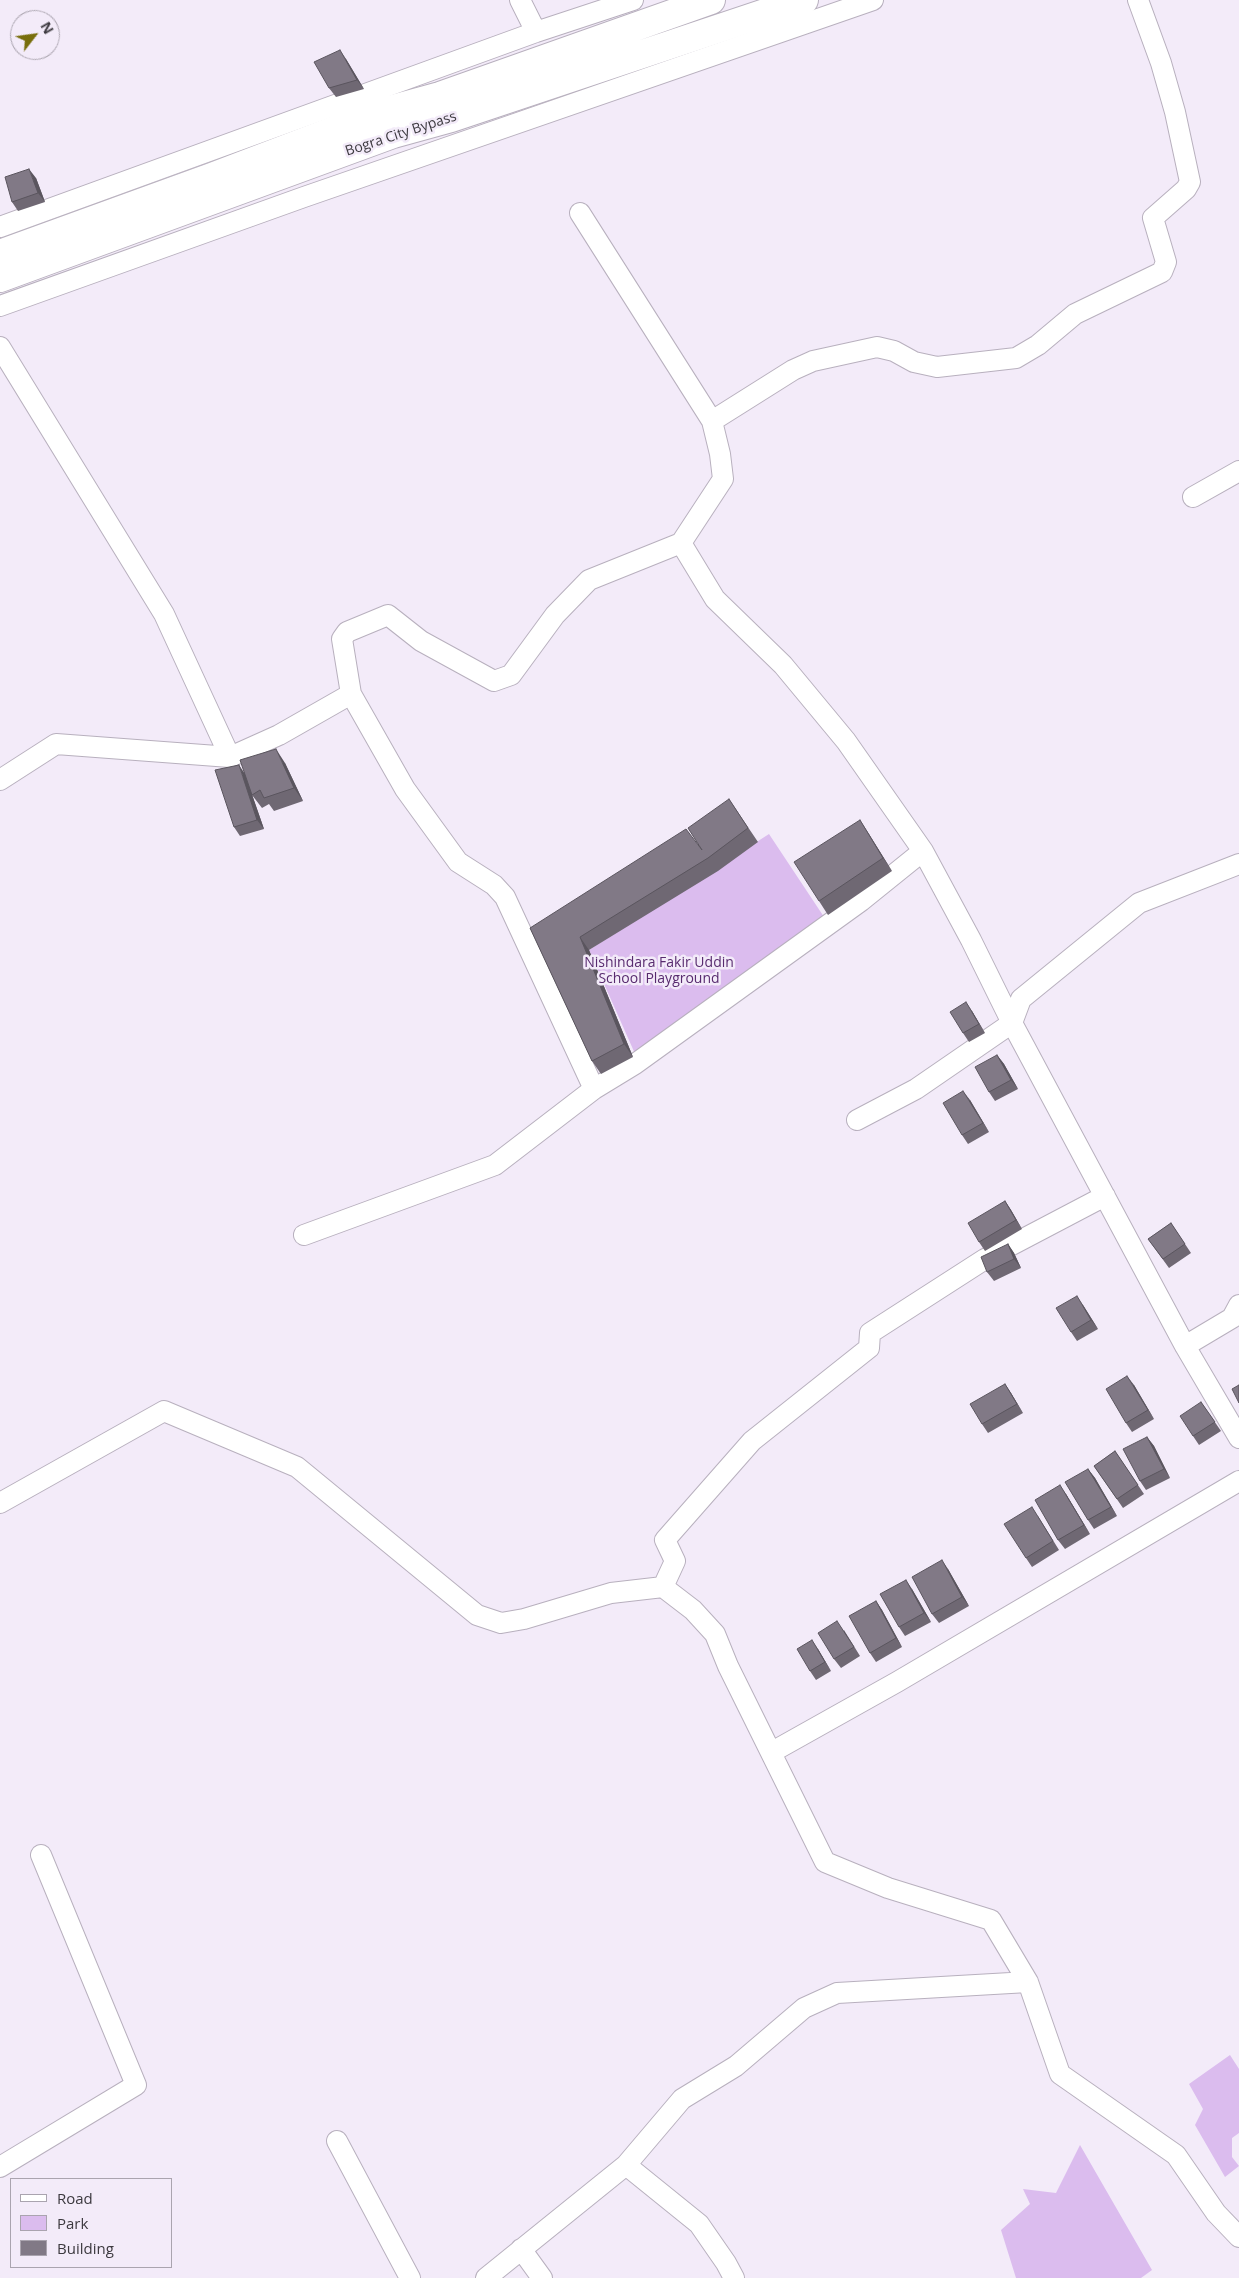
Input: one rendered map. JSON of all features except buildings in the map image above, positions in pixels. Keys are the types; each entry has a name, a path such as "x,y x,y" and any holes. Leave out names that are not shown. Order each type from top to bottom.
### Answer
{"highway":[{"name":"Bogra City Bypass","path":"0,278 387,123 440,96 711,0"},
{"name":"Bogra City Bypass","path":"0,254 212,177 387,123 451,118 736,37 804,0"}],"street":[{"path":"520,0 536,32"},
{"path":"0,227 536,32 634,0"},
{"path":"0,306 304,197 736,37 874,0"},
{"path":"712,422 793,370 813,361 877,347 894,351 914,362 937,367 1016,358 1038,345 1075,314 1162,272 1166,262 1153,218 1186,189 1190,182 1166,79 1138,0"},
{"path":"580,213 712,422 720,454 723,480 681,543 589,580 555,615 511,676 494,681 421,641 388,615 347,632 342,639 351,694 405,789 458,862 494,885 505,897 594,1089"},
{"path":"0,347 164,614 230,757"},
{"path":"1193,497 1239,470"},
{"path":"681,543 715,599 783,665 846,741 924,852 971,940 1012,1023 1185,1346 1239,1438"},
{"path":"0,780 56,744 230,757 279,735 351,694"},
{"path":"304,1235 495,1165 594,1089 634,1064 861,901 924,852"},
{"path":"857,1120 916,1089 1012,1023 1021,999 1138,904 1239,864"},
{"path":"663,1587 675,1561 665,1540 752,1441 869,1348 870,1333 985,1259 1105,1196"},
{"path":"1185,1346 1232,1318 1239,1305"},
{"path":"0,1504 164,1411 298,1467 477,1615 501,1623 524,1619 611,1593 663,1587 693,1610 715,1634 825,1862 888,1888 991,1920 1028,1982 1060,2074 1176,2155 1216,2213 1239,2237"},
{"path":"772,1752 897,1682 1239,1481"},
{"path":"0,2167 136,2085 40,1856"},
{"path":"486,2278 626,2165 682,2099 736,2066 804,2008 837,1993 1028,1982"},
{"path":"337,2141 410,2278"},
{"path":"626,2165 699,2224 734,2278"},
{"path":"521,2249 542,2278"}],"green space":[{"name":"Nishindara Fakir Uddin School Playground","path":"769,834 826,920 636,1056 589,950"},
{"path":"1230,2055 1239,2069 1239,2133 1232,2138 1232,2157 1239,2166 1225,2177 1195,2125 1203,2109 1189,2084"},
{"path":"1080,2145 1152,2270 1141,2278 1016,2278 1001,2230 1030,2204 1023,2189 1056,2193"}]}
